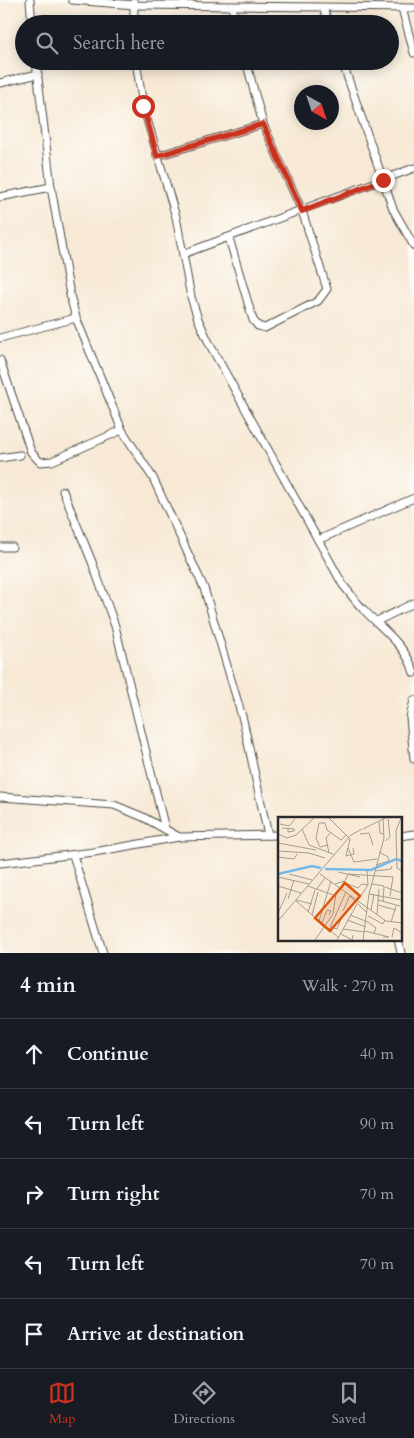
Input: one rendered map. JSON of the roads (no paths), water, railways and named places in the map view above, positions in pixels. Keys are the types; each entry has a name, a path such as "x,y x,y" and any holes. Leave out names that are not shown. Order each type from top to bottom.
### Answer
{"street":[{"path":"30,0 31,15"},
{"path":"72,0 232,7 414,8"},
{"path":"134,2 134,15"},
{"path":"232,7 234,15"},
{"path":"323,8 325,15"},
{"path":"402,8 414,53"},
{"path":"37,70 51,187 70,295 76,318 122,430 153,478 204,588 243,720 268,835"},
{"path":"137,70 143,106 176,217 191,297 210,345 343,585 401,649 414,673"},
{"path":"229,238 253,320 258,326 265,328 318,302 327,289 302,211 263,124 248,70"},
{"path":"345,70 393,209 414,246"},
{"path":"0,83 38,74"},
{"path":"157,156 263,124"},
{"path":"183,254 414,168"},
{"path":"0,197 51,187"},
{"path":"0,338 76,318"},
{"path":"0,360 31,452 40,462 52,461 122,430"},
{"path":"0,458 20,455"},
{"path":"63,491 92,562 115,626 165,828"},
{"path":"318,540 414,498"},
{"path":"0,547 12,547"},
{"path":"377,621 414,603"},
{"path":"414,704 410,718 414,760"},
{"path":"0,797 114,805 165,828 179,837"},
{"path":"0,863 73,855 179,837 204,838 278,835"},
{"path":"73,855 103,953"}]}
